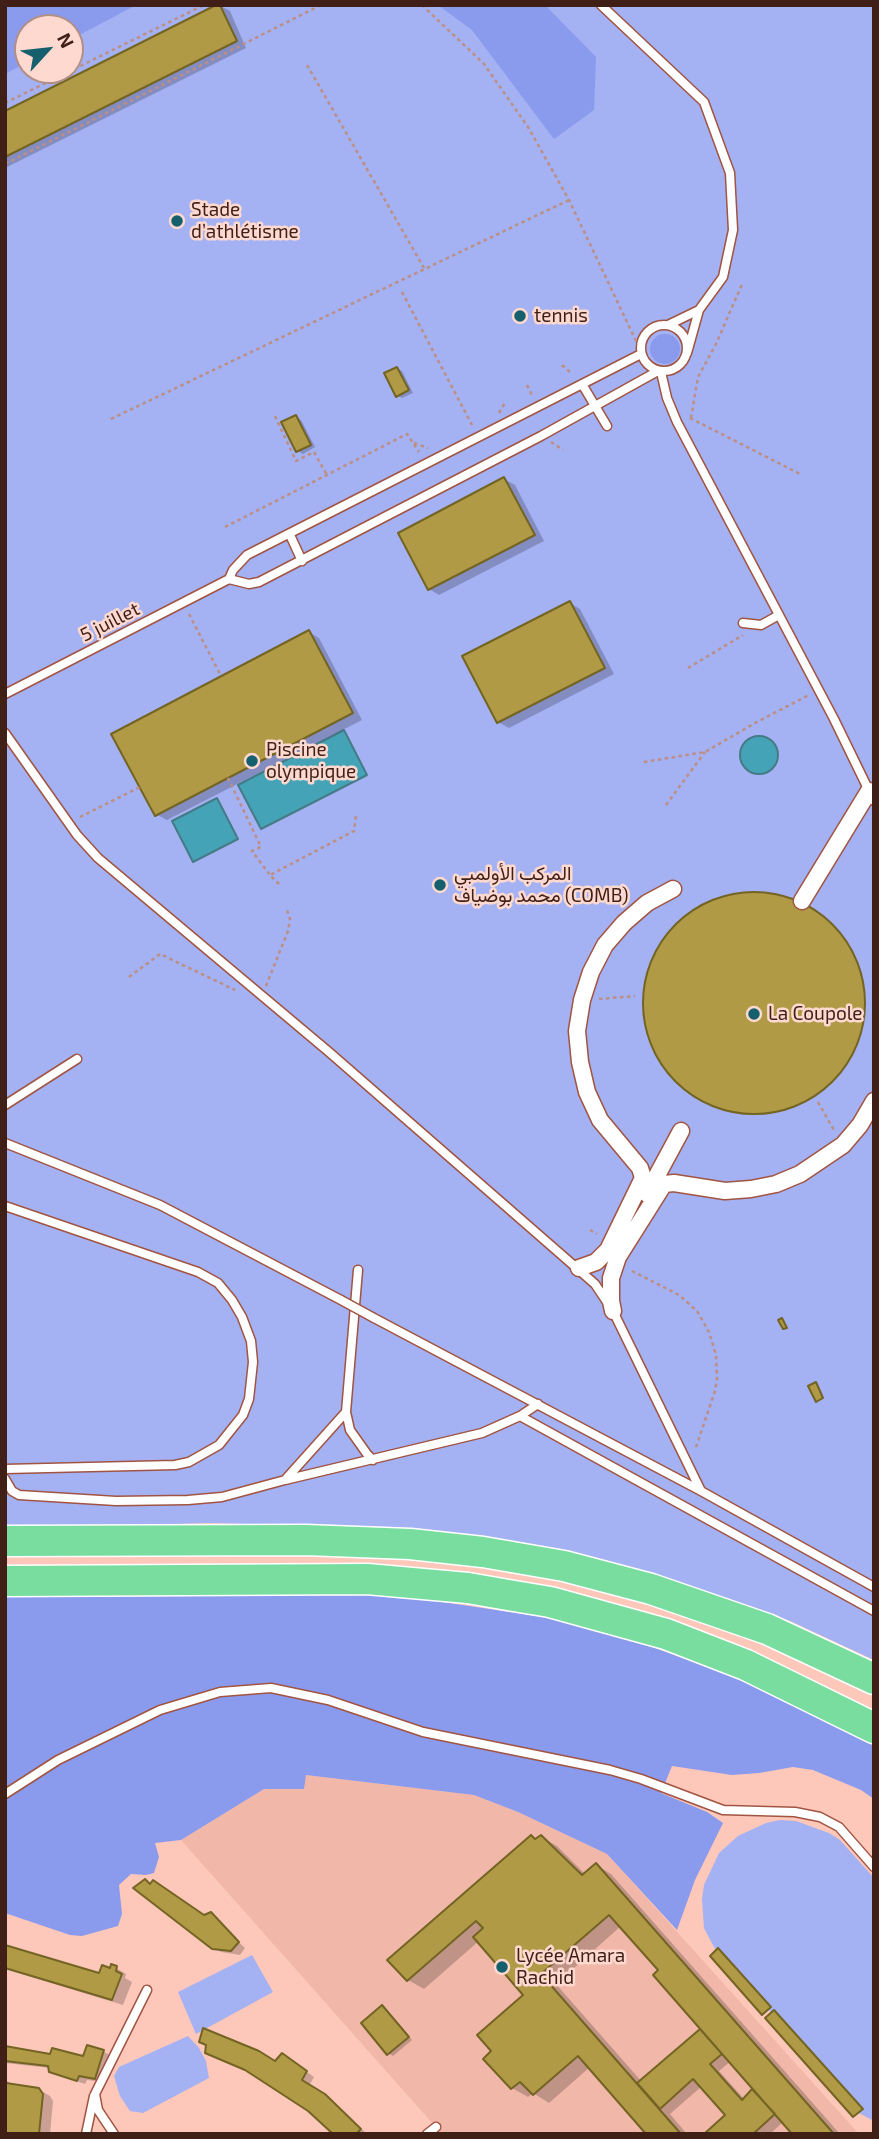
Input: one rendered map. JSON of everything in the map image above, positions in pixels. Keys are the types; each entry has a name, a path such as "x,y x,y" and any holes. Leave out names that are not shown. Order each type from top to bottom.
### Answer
{"highway":[{"path":"5,1541 346,1541 444,1547 504,1556 602,1575 704,1606 767,1629 874,1679"},
{"path":"5,1581 367,1579 468,1588 518,1596 612,1618 696,1645 803,1692 874,1728"}],"street":[{"path":"802,901 872,792"},
{"path":"633,1218 642,1172 600,1119 587,1091 580,1062 578,1031 582,1000 591,972 605,946 647,903 673,889"},
{"path":"633,1218 664,1184 674,1183 725,1191 776,1184 800,1174 843,1145 860,1125 874,1101"},
{"path":"579,1268 618,1245 681,1131"},
{"path":"613,1311 611,1278 618,1257 618,1245"}],"lane":[{"path":"601,5 704,102 730,173 733,230 723,277 699,310 683,362 677,368 660,371 259,582 249,584 229,579 233,570 247,555 478,438 640,351"},
{"path":"660,371 647,365 640,351 644,336 654,327 667,325 699,310"},
{"path":"667,325 676,328 683,335 687,353"},
{"path":"660,371 677,422 872,792"},
{"path":"582,384 607,426"},
{"path":"289,535 302,561"},
{"name":"5 juillet","path":"5,694 229,579"},
{"path":"743,623 761,625 779,615"},
{"path":"5,733 69,823 91,850 118,876 596,1284 613,1311 701,1491"},
{"path":"5,1105 77,1059"},
{"path":"5,1143 160,1205 701,1491 874,1587"},
{"path":"5,1206 198,1272 218,1283 242,1317 251,1341 253,1362 249,1399 243,1415 219,1445 189,1462 175,1465 5,1469"},
{"path":"358,1270 346,1412 351,1430 373,1460"},
{"path":"5,1479 12,1491 19,1495 116,1501 222,1497 482,1433 520,1416 538,1404"},
{"path":"285,1480 346,1412"},
{"path":"520,1416 874,1611"},
{"path":"5,1794 58,1760 160,1710 220,1692 271,1688 328,1700 423,1732 610,1770 723,1810 795,1812 820,1817 839,1827 874,1867"},
{"path":"86,2134 95,2094 147,1990"},
{"path":"95,2094 98,2110 114,2134"},
{"path":"427,2134 436,2127"}],"path":[{"path":"5,103 204,5"},
{"path":"5,164 321,5"},
{"path":"422,5 484,64 528,127 569,201 640,351"},
{"path":"307,65 424,268"},
{"path":"111,419 569,201"},
{"path":"743,282 716,344 698,377 691,418 802,475"},
{"path":"402,292 478,438"},
{"path":"275,416 296,461 314,452 327,475"},
{"path":"225,527 407,434 426,464"},
{"path":"183,603 221,677"},
{"path":"688,667 761,625"},
{"path":"644,762 705,752 819,690"},
{"path":"666,805 705,752"},
{"path":"228,778 261,847 252,851 279,884"},
{"path":"69,823 140,787"},
{"path":"270,875 354,831 356,815"},
{"path":"262,998 288,931 290,919 286,906"},
{"path":"129,977 160,954 241,993"},
{"path":"582,1000 635,996"},
{"path":"818,1101 843,1145"},
{"path":"590,1230 638,1256 629,1270 669,1289 688,1303 704,1321 713,1343 718,1367 715,1391 690,1467"}],"shaded area":[{"name":"المركب الأولمبي محمد بوضياف (COMB)","path":"5,5 874,5 874,1660 790,1621 633,1571 336,1527 211,1523 5,1529"},
{"path":"5,5 136,5 84,33 84,14 14,14 14,69 5,74"},
{"path":"438,5 545,5 596,57 594,110 554,139 472,30"},
{"path":"665,334 671,335 679,343 679,355 671,363 665,364 659,363 651,355 650,349 651,343 659,335"},
{"path":"344,730 367,775 261,829 238,785"},
{"path":"759,736 773,741 778,755 773,769 759,774 745,769 740,755 745,741"},
{"path":"217,798 238,839 193,862 172,821"},
{"path":"395,1595 557,1619 638,1642 717,1670 817,1714 874,1746 874,1799 861,1790 813,1770 793,1767 732,1775 672,1766 661,1793 707,1812 723,1823 695,1880 677,1930 607,1854 518,1812 474,1795 306,1775 304,1789 264,1789 181,1840 155,1843 159,1857 154,1873 131,1874 119,1885 122,1914 118,1926 82,1936 70,1935 5,1913 5,1597"},
{"name":"Lycée Amara Rachid","path":"306,1775 474,1795 518,1812 607,1854 859,2134 442,2134 181,1840 264,1789 303,1789"},
{"path":"796,1821 829,1833 840,1840 874,1878 874,2121 859,2113 714,1947 704,1928 704,1885 719,1853 738,1836 766,1823"},
{"path":"252,1955 273,1992 196,2034 178,1992"},
{"path":"188,2036 206,2061 209,2078 143,2113 130,2111 120,2096 114,2076 119,2067"}],"building":[{"path":"216,5 220,5 237,41 5,157 5,111 59,84 84,84 84,71"},
{"path":"397,367 409,390 396,397 384,373"},
{"path":"296,415 311,445 296,452 281,422"},
{"path":"504,477 535,535 428,590 398,533"},
{"path":"570,601 605,668 497,723 462,656"},
{"path":"309,630 353,713 155,816 111,734"},
{"name":"La Coupole","path":"754,892 776,894 796,900 824,917 840,933 857,961 863,981 863,1025 857,1045 840,1073 824,1089 796,1106 776,1112 754,1114 732,1112 712,1106 684,1089 668,1073 651,1045 645,1025 643,1003 645,981 651,961 668,933 684,917 712,900 732,894"},
{"path":"782,1318 787,1328 783,1329 778,1320"},
{"path":"816,1382 823,1398 816,1402 808,1386"},
{"path":"531,1835 535,1839 541,1835 582,1875 596,1863 834,2134 792,2134 653,1975 658,1970 609,1915 541,1974 681,2134 646,2134 578,2056 533,2095 520,2082 511,2089 483,2059 491,2051 477,2035 523,1995 473,1937 483,1928 476,1921 407,1981 387,1960"},
{"path":"145,1879 150,1884 153,1880 204,1915 211,1912 239,1942 231,1951 212,1949 133,1888"},
{"path":"5,1945 99,1973 102,1965 110,1968 111,1964 117,1966 116,1971 122,1974 112,2000 5,1968"},
{"path":"718,1948 771,2007 762,2015 710,1956"},
{"path":"382,2005 409,2037 387,2055 361,2023"},
{"path":"774,2010 863,2109 853,2117 765,2018"},
{"path":"203,2028 259,2051 275,2061 282,2053 307,2071 302,2080 325,2094 361,2129 356,2134 333,2134 308,2111 245,2070 205,2053 206,2045 199,2042"},
{"path":"700,2029 722,2054 710,2064 742,2100 752,2089 775,2114 753,2134 704,2134 725,2115 693,2079 660,2109 637,2083"},
{"path":"87,2045 104,2050 95,2079 79,2076 77,2081 49,2072 48,2066 5,2061 5,2046 50,2054 52,2048 83,2056"},
{"path":"5,2081 39,2088 43,2094 39,2134 5,2134"}],"place":[{"name":"Stade d’athlétisme","path":"177,221"},
{"name":"tennis","path":"520,316"},
{"name":"Piscine olympique","path":"252,761"},
{"name":"المركب الأولمبي محمد بوضياف (COMB)","path":"440,885"},
{"name":"La Coupole","path":"754,1014"},
{"name":"Lycée Amara Rachid","path":"502,1967"}]}
